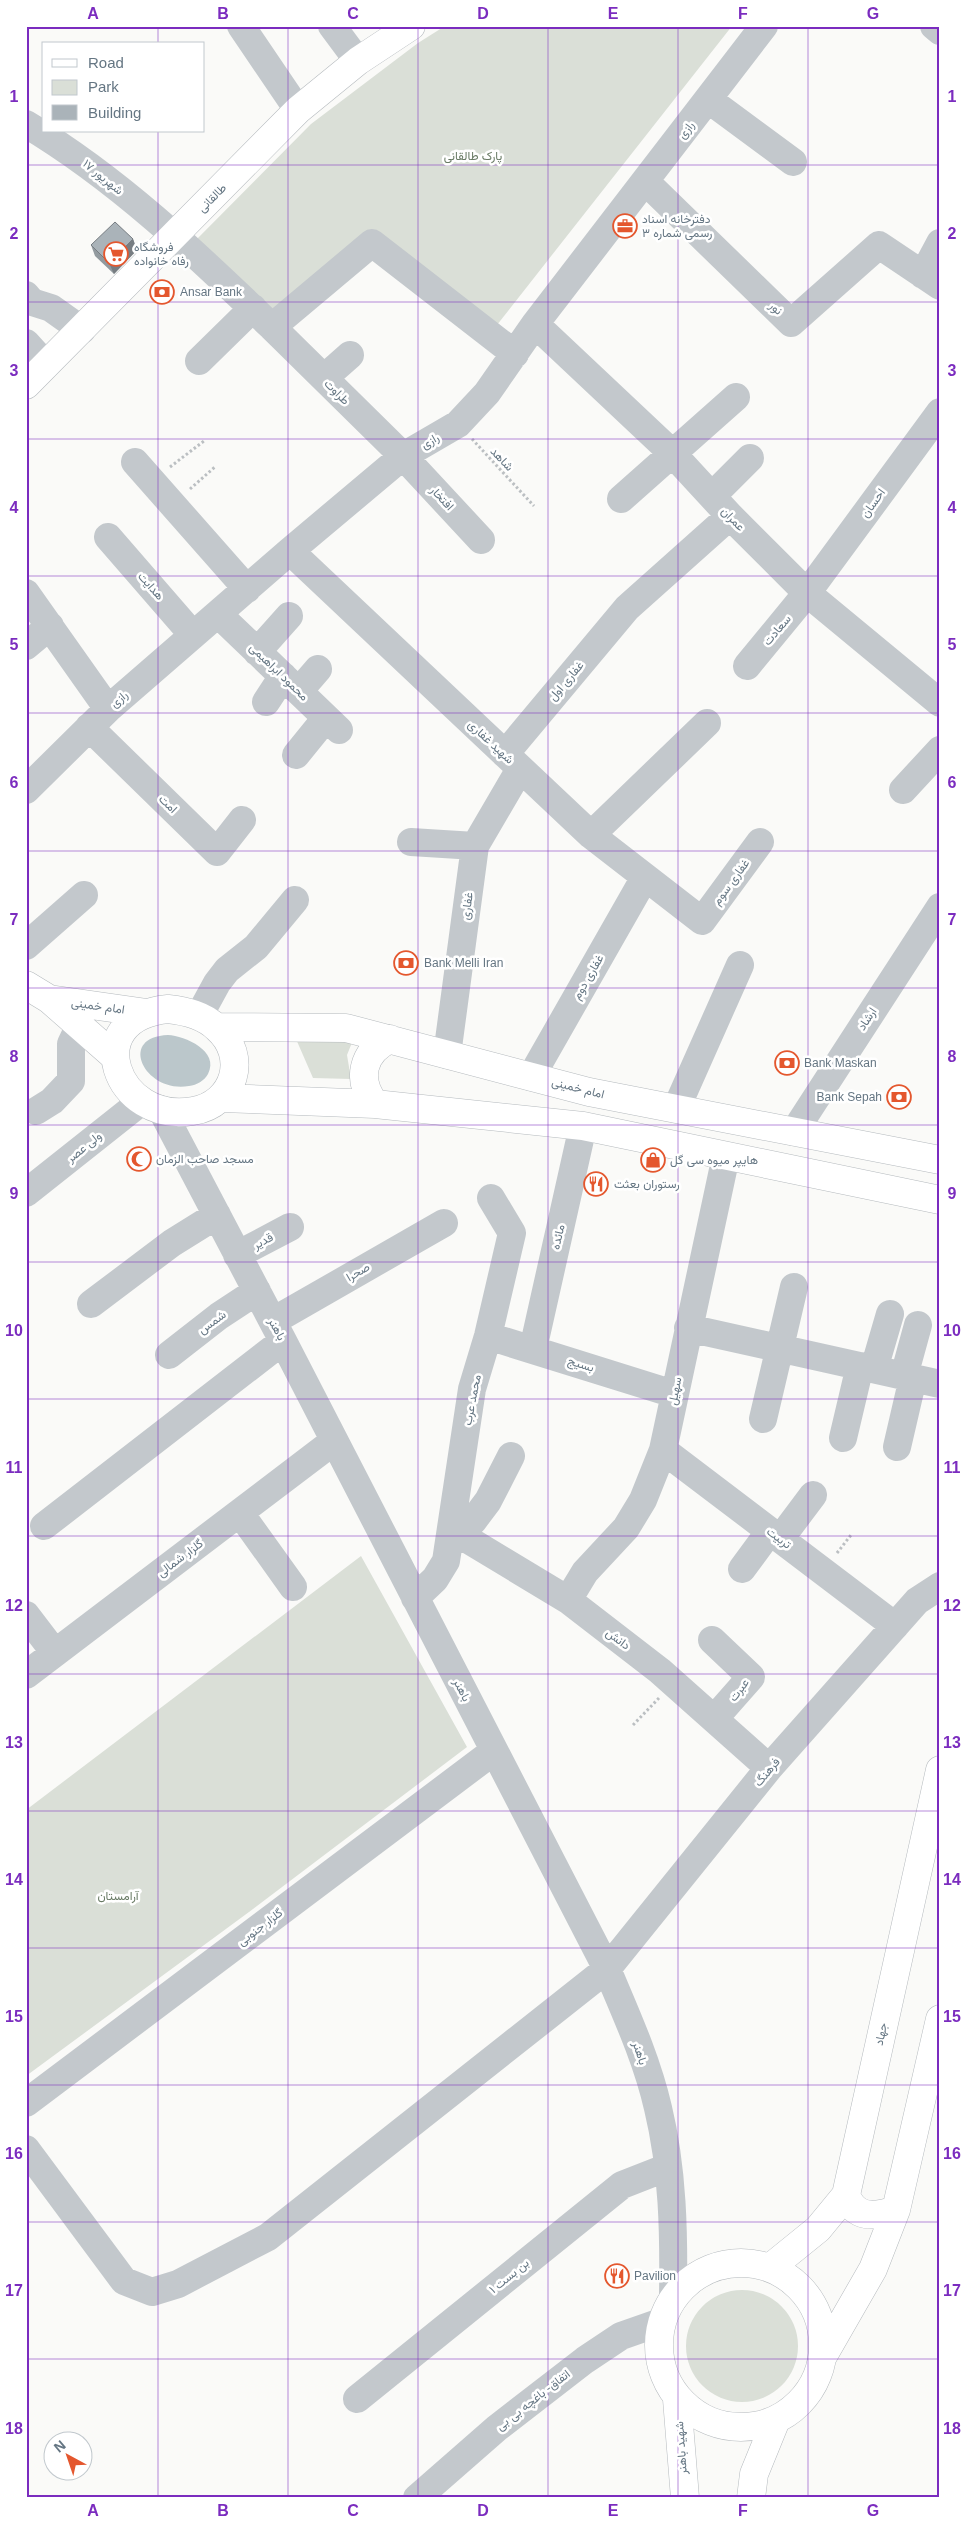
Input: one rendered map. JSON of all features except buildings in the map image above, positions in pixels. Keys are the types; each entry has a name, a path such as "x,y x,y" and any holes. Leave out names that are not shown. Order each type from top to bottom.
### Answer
{"main road":[{"name":"طالقانی","path":"26,385 298,110 358,61 408,27"},
{"name":"امام خمینی","path":"37,992 147,1013"},
{"name":"امام خمینی","path":"37,992 114,1056"},
{"path":"168,1010 208,1022 230,1044 236,1066 229,1089 222,1098 208,1107 192,1112 152,1105 120,1078 114,1056 121,1033 128,1024 147,1013 168,1010"},
{"name":"امام خمینی","path":"208,1022 346,1028 589,1092 940,1160"},
{"path":"375,1104 368,1095 364,1084 364,1068 371,1052 390,1039"},
{"path":"222,1098 375,1104 583,1126 940,1200"},
{"name":"جهاد","path":"771,2267 818,2228 846,2195 940,1770"},
{"path":"823,2356 822,2328 812,2302 794,2282 771,2267 753,2263 730,2263 708,2269 688,2281 673,2297 661,2322 658,2349 663,2375 677,2399 698,2416 722,2426 750,2428 776,2420 798,2404 815,2382 823,2356 874,2269 896,2210 940,2019"},
{"path":"846,2195 850,2206 861,2212 881,2215 896,2210"},
{"name":"شهید باهنر","path":"677,2399 684,2498"},
{"path":"751,2498 754,2474 776,2420"}],"street":[{"path":"241,26 298,110"},
{"path":"332,26 358,61"},
{"name":"رازی","path":"26,790 99,718 402,456 458,424 487,393 535,324 764,26"},
{"path":"934,26 940,31"},
{"path":"709,100 794,162"},
{"name":"۱۷ شهریور","path":"26,124 68,149 176,234 252,308"},
{"name":"نور","path":"646,182 791,323 879,245 931,281"},
{"path":"272,326 372,243 515,354"},
{"path":"931,281 940,243"},
{"path":"26,295 32,302 51,308 82,330"},
{"path":"199,361 252,308"},
{"name":"طراوت","path":"252,308 402,456"},
{"name":"عمران","path":"535,324 671,452 730,516 807,593 940,703"},
{"path":"26,343 46,365"},
{"path":"324,378 350,355"},
{"path":"620,499 671,452 736,397"},
{"name":"احسان","path":"807,593 940,412"},
{"name":"افتخار","path":"402,456 481,540"},
{"path":"712,496 750,458"},
{"path":"144,472 246,589"},
{"name":"غفاری اول","path":"513,762 627,608 730,516"},
{"name":"هدایت","path":"108,537 193,635"},
{"name":"شهید غفاری","path":"290,551 591,835 702,921"},
{"path":"26,593 50,626 99,718"},
{"name":"سعادت","path":"746,666 807,593"},
{"name":"محمود ابراهیمی","path":"218,614 333,724 296,754"},
{"path":"257,652 289,616"},
{"path":"26,646 50,626"},
{"path":"266,702 291,684 318,669"},
{"name":"امت","path":"99,718 217,852 242,820"},
{"path":"591,835 707,723"},
{"path":"903,790 940,750"},
{"name":"غفاری","path":"447,1055 475,846 513,762"},
{"path":"411,842 475,846"},
{"name":"غفاری سوم","path":"702,921 760,842"},
{"name":"غفاری دوم","path":"531,1077 644,876"},
{"path":"30,934 84,895"},
{"path":"208,1022 217,983 227,970 256,946 295,900"},
{"name":"ارشاد","path":"794,1132 940,907"},
{"path":"676,1109 740,965"},
{"path":"36,1111 52,1101 71,1081 71,1044 79,1028"},
{"name":"ولی عصر","path":"26,1193 152,1105"},
{"name":"باهنر","path":"152,1105 238,1254 607,1969 632,2027 658,2108 668,2166 674,2234 673,2297"},
{"name":"مائده","path":"533,1349 583,1126"},
{"name":"سهیل","path":"568,1600 585,1572 626,1528 643,1500 663,1450 726,1156"},
{"name":"محمد عرب","path":"415,1598 435,1579 446,1561 472,1389 488,1336 512,1233 492,1198"},
{"path":"91,1304 172,1243 217,1215"},
{"name":"صحرا","path":"44,1526 278,1331 444,1223"},
{"name":"قدیر","path":"238,1254 290,1227"},
{"path":"763,1420 794,1287"},
{"name":"شمس","path":"169,1354 219,1316 257,1291"},
{"path":"843,1438 867,1368 890,1314"},
{"path":"897,1446 918,1325"},
{"path":"688,1328 940,1384"},
{"name":"بسیج","path":"488,1336 674,1394"},
{"name":"گلزار شمالی","path":"26,1675 334,1441"},
{"name":"تربیت","path":"663,1450 895,1626"},
{"path":"452,1530 473,1521 488,1501 511,1456"},
{"path":"742,1569 814,1495"},
{"path":"240,1513 293,1586"},
{"name":"دانش","path":"452,1530 568,1600 674,1683 769,1768"},
{"name":"فرهنگ","path":"26,2149 124,2281 152,2292 169,2287 268,2237 607,1969 769,1768 917,1601 940,1586"},
{"path":"26,1614 55,1653"},
{"name":"عبرت","path":"712,1640 751,1677 714,1720"},
{"name":"گلزار جنوبی","path":"26,2103 494,1751"},
{"name":"بن بست ۱","path":"357,2399 622,2185 668,2166"},
{"name":"اتفاق- باغچه بی بی","path":"418,2498 497,2428 585,2360 621,2336 661,2322"}],"path":[{"name":"شاهد","path":"458,424 534,506"},
{"path":"144,472 204,441"},
{"path":"173,504 216,466"},
{"path":"633,1725 674,1683"}],"green space":[{"name":"پارک طالقانی","path":"445,26 732,26 493,330 369,231 270,311 195,241 311,124 418,43"},
{"path":"296,1039 353,1040 347,1055 351,1079 313,1078"},
{"name":"آرامستان","path":"361,1556 467,1747 249,1912 26,2076 26,1810"},
{"path":"742,2290 764,2294 782,2306 794,2324 798,2346 794,2368 782,2386 764,2398 742,2402 720,2398 702,2386 690,2368 686,2346 690,2324 702,2306 720,2294"}],"shaded area":[{"path":"168,1035 183,1038 199,1046 205,1052 209,1058 210,1066 208,1074 202,1081 189,1086 174,1086 160,1082 150,1074 143,1064 140,1054 143,1045 152,1038"}],"place":[{"name":"دفترخانه اسناد رسمی شماره ۳","path":"625,226"},
{"name":"فروشگاه رفاه خانواده","path":"116,254"},
{"name":"Ansar Bank","path":"162,292"},
{"name":"Bank Melli Iran","path":"406,963"},
{"name":"Bank Maskan","path":"787,1063"},
{"name":"Bank Sepah","path":"899,1097"},
{"name":"مسجد صاحب الزمان","path":"139,1159"},
{"name":"هایپر میوه سی گل","path":"653,1160"},
{"name":"رستوران بعثت","path":"596,1184"},
{"name":"Pavilion","path":"617,2276"}]}
